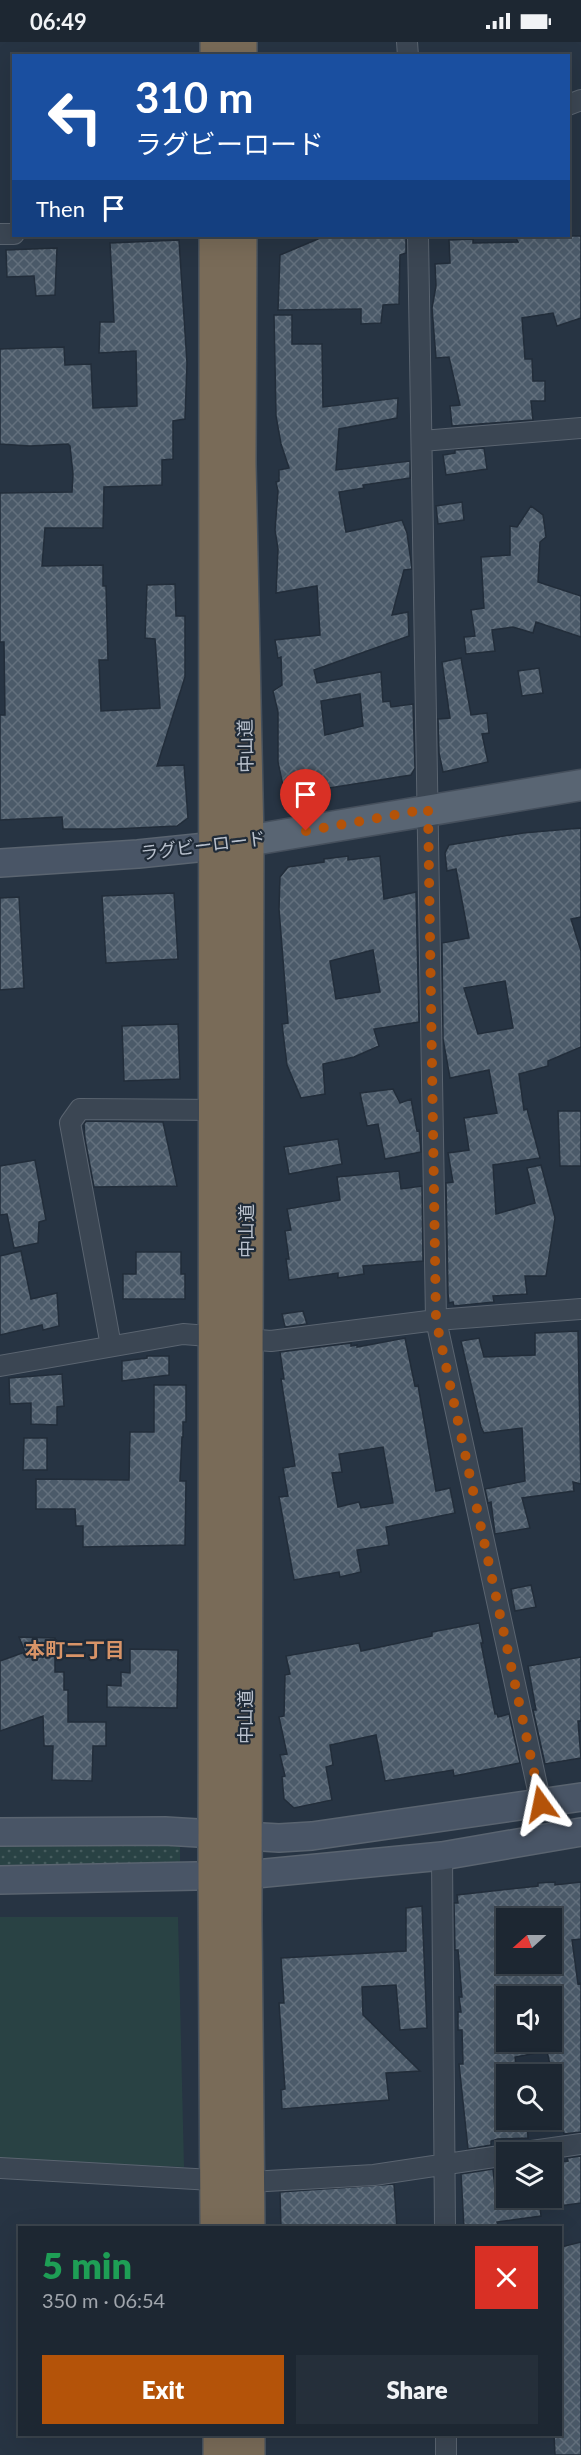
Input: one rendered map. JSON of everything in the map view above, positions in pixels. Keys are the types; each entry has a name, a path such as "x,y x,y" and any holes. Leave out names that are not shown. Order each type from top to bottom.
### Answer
{"highway":[{"name":"中山道","path":"216,237 231,843 230,1876 216,2180 217,2226"},
{"name":"中山道","path":"231,843 240,494 240,237"},
{"name":"中山道","path":"230,1876 248,2182 248,2226"},
{"path":"220,2436 220,2455"},
{"path":"248,2436 248,2455"}],"main road":[{"name":"ラグビーロード","path":"231,843 581,785"}],"street":[{"path":"418,237 436,1320 541,1804"},
{"path":"422,441 581,428"},
{"name":"ラグビーロード","path":"0,862 138,854 231,843"},
{"path":"111,1346 70,1123 80,1109 231,1110"},
{"path":"0,1366 183,1334 271,1341 436,1320 581,1309"},
{"path":"0,1832 165,1831 279,1838 312,1836 581,1797"},
{"path":"0,1880 230,1876 442,1856 581,1832"},
{"path":"442,1856 445,2226"},
{"path":"562,2147 581,2144"},
{"path":"0,2168 248,2182 374,2175 496,2157"},
{"path":"446,2436 446,2455"}],"green space":[{"path":"0,1846 180,1846 180,1864 0,1865"},
{"path":"0,1917 178,1917 184,2167 0,2160"}],"building":[{"path":"581,236 581,318 557,326 553,313 522,318 525,359 532,359 533,381 545,381 545,401 531,401 533,420 452,426 450,406 460,405 449,357 436,358 432,308 436,286 435,264 450,263 449,240 473,239 473,243 518,242 516,237"},
{"path":"323,237 406,237 406,253 400,255 399,304 383,305 381,323 361,324 361,309 278,310 280,255"},
{"path":"179,240 187,363 185,419 173,421 173,459 162,460 162,485 104,487 103,528 45,528 42,566 103,565 103,586 106,586 108,660 99,660 101,711 160,708 155,639 145,638 147,585 175,584 176,616 185,616 185,677 157,766 184,765 188,818 177,826 115,829 63,829 62,817 0,820 0,715 5,715 4,642 0,642 0,493 72,492 73,474 68,444 30,446 0,444 0,349 64,347 65,365 91,364 93,408 137,406 136,351 99,353 100,322 114,322 110,243"},
{"path":"57,248 55,295 36,296 34,276 7,277 6,250"},
{"path":"274,315 292,315 292,344 322,344 323,407 398,398 397,418 339,429 336,470 410,461 410,478 363,485 364,488 339,492 346,532 402,520 407,533 412,569 404,570 392,615 408,612 409,636 314,670 317,683 381,672 383,702 390,701 391,707 413,704 415,768 411,775 285,795 278,762 278,712 273,691 282,685 281,657 278,658 275,640 320,635 317,586 276,593 278,549 275,530 278,491 276,482 279,481 279,470 289,468 281,444 276,416","holes":["360,694 363,726 325,735 321,701"]},
{"path":"484,448 487,469 446,475 443,455 455,453 455,450"},
{"path":"462,502 464,520 438,524 436,506"},
{"path":"531,506 543,515 546,537 540,542 538,582 581,596 581,637 536,622 533,633 513,627 492,630 495,651 466,654 464,637 475,636 471,610 484,608 481,557 510,555 510,526 517,527"},
{"path":"461,658 471,715 487,713 489,733 482,734 488,762 443,772 439,753 438,719 450,718 442,662"},
{"path":"539,668 543,693 522,696 518,671"},
{"path":"581,828 581,917 571,919 581,951 581,1047 548,1061 548,1066 519,1074 524,1110 527,1109 540,1158 493,1165 496,1214 535,1203 527,1168 541,1165 555,1218 546,1276 525,1276 527,1294 493,1296 494,1302 454,1306 453,1302 449,1303 448,1293 446,1183 453,1182 448,1153 469,1150 464,1118 497,1113 489,1070 450,1078 443,1039 442,943 469,938 456,869 447,871 445,853 449,845 523,833","holes":["505,981 513,1028 478,1034 464,988"]},
{"path":"348,856 348,860 380,856 384,899 416,892 419,1022 374,1029 379,1046 354,1057 323,1064 325,1094 301,1098 287,1065 282,1024 288,1023 279,909 280,877 288,867 324,862 324,859","holes":["373,950 380,992 336,999 330,961"]},
{"path":"174,893 178,959 106,963 102,896"},
{"path":"19,897 24,988 0,990 0,898"},
{"path":"178,1024 180,1079 124,1081 122,1026"},
{"path":"393,1089 400,1103 411,1099 417,1131 419,1130 421,1152 385,1159 378,1124 367,1126 360,1093"},
{"path":"558,1111 581,1111 581,1166 560,1166"},
{"path":"86,1121 163,1122 177,1186 94,1187 85,1139 84,1124"},
{"path":"338,1139 342,1164 289,1174 284,1147"},
{"path":"35,1160 46,1220 39,1222 38,1243 14,1248 7,1214 0,1215 0,1166"},
{"path":"399,1171 401,1189 422,1186 423,1261 363,1266 364,1274 338,1278 338,1273 289,1280 285,1231 291,1230 287,1209 340,1200 337,1177"},
{"path":"21,1251 31,1299 57,1293 59,1326 43,1330 42,1325 0,1335 0,1256"},
{"path":"136,1252 181,1252 181,1274 185,1274 185,1299 123,1299 123,1274 136,1274"},
{"path":"303,1311 307,1324 285,1327 282,1314"},
{"path":"578,1331 581,1484 573,1482 574,1491 522,1498 530,1528 495,1534 491,1502 488,1503 485,1489 525,1481 522,1428 484,1433 461,1341 479,1338 484,1357 535,1355 535,1333"},
{"path":"405,1338 415,1386 418,1385 436,1491 450,1488 455,1513 386,1527 389,1545 357,1550 361,1572 340,1577 339,1572 294,1580 279,1497 288,1496 283,1468 295,1466 281,1379 284,1379 280,1352 351,1343 351,1346 357,1345 357,1347","holes":["383,1447 393,1503 361,1508 359,1502 338,1507 332,1473 342,1472 339,1454"]},
{"path":"147,1356 169,1356 169,1375 122,1381 122,1361 147,1358"},
{"path":"62,1374 64,1406 57,1407 57,1425 31,1424 31,1403 10,1404 9,1378"},
{"path":"154,1385 186,1385 186,1422 183,1422 180,1481 186,1481 185,1545 83,1547 83,1526 76,1526 75,1509 36,1509 36,1479 129,1480 130,1432 154,1432"},
{"path":"24,1438 47,1438 47,1470 23,1470"},
{"path":"531,1585 536,1607 515,1611 511,1589"},
{"path":"479,1623 495,1714 498,1717 509,1714 520,1763 454,1776 453,1770 385,1781 376,1735 330,1745 333,1765 326,1767 332,1800 294,1808 284,1799 282,1777 285,1776 280,1755 287,1754 279,1717 284,1716 285,1675 290,1674 286,1656 359,1643 361,1651 432,1636 432,1632"},
{"path":"19,1637 55,1638 55,1672 64,1672 64,1690 68,1690 68,1722 106,1722 106,1746 93,1746 92,1781 52,1780 53,1746 44,1746 43,1716 0,1731 0,1661 25,1652"},
{"path":"130,1649 178,1650 177,1708 107,1707 107,1685 121,1686 121,1672 130,1673"},
{"path":"581,1657 581,1721 578,1721 581,1758 545,1764 533,1710 536,1710 528,1666"},
{"path":"555,1882 555,1885 581,1882 581,1939 572,1940 578,1984 581,1983 581,2132 564,2134 562,2128 562,2064 550,2064 547,2052 562,2052 562,1986 496,1986 496,2052 542,2052 515,2057 516,2064 496,2064 496,2130 528,2130 528,2138 498,2139 491,2141 491,2145 468,2149 459,2064 463,2064 462,2030 458,2030 458,2012 461,2012 459,1997 462,1997 458,1950 455,1950 454,1903 458,1903 457,1895 538,1886 538,1883"},
{"path":"422,1906 427,2028 400,2030 396,1985 362,1987 363,2015 420,2071 386,2073 389,2100 282,2109 281,2090 285,2089 279,2003 284,2003 281,1958 406,1951 406,1908"},
{"path":"581,2156 581,2203 562,2206 562,2162 568,2161 567,2158"},
{"path":"493,2169 496,2208 540,2208 541,2216 497,2222 499,2226 464,2226 461,2174"},
{"path":"394,2184 397,2226 281,2226 280,2192"},
{"path":"581,2242 581,2455 555,2455 554,2436 562,2436 562,2247"}],"district":[{"name":"本町二丁目","path":"75,1649"}],"route":[{"path":"306,831 428,809 436,1320 541,1804"}]}
